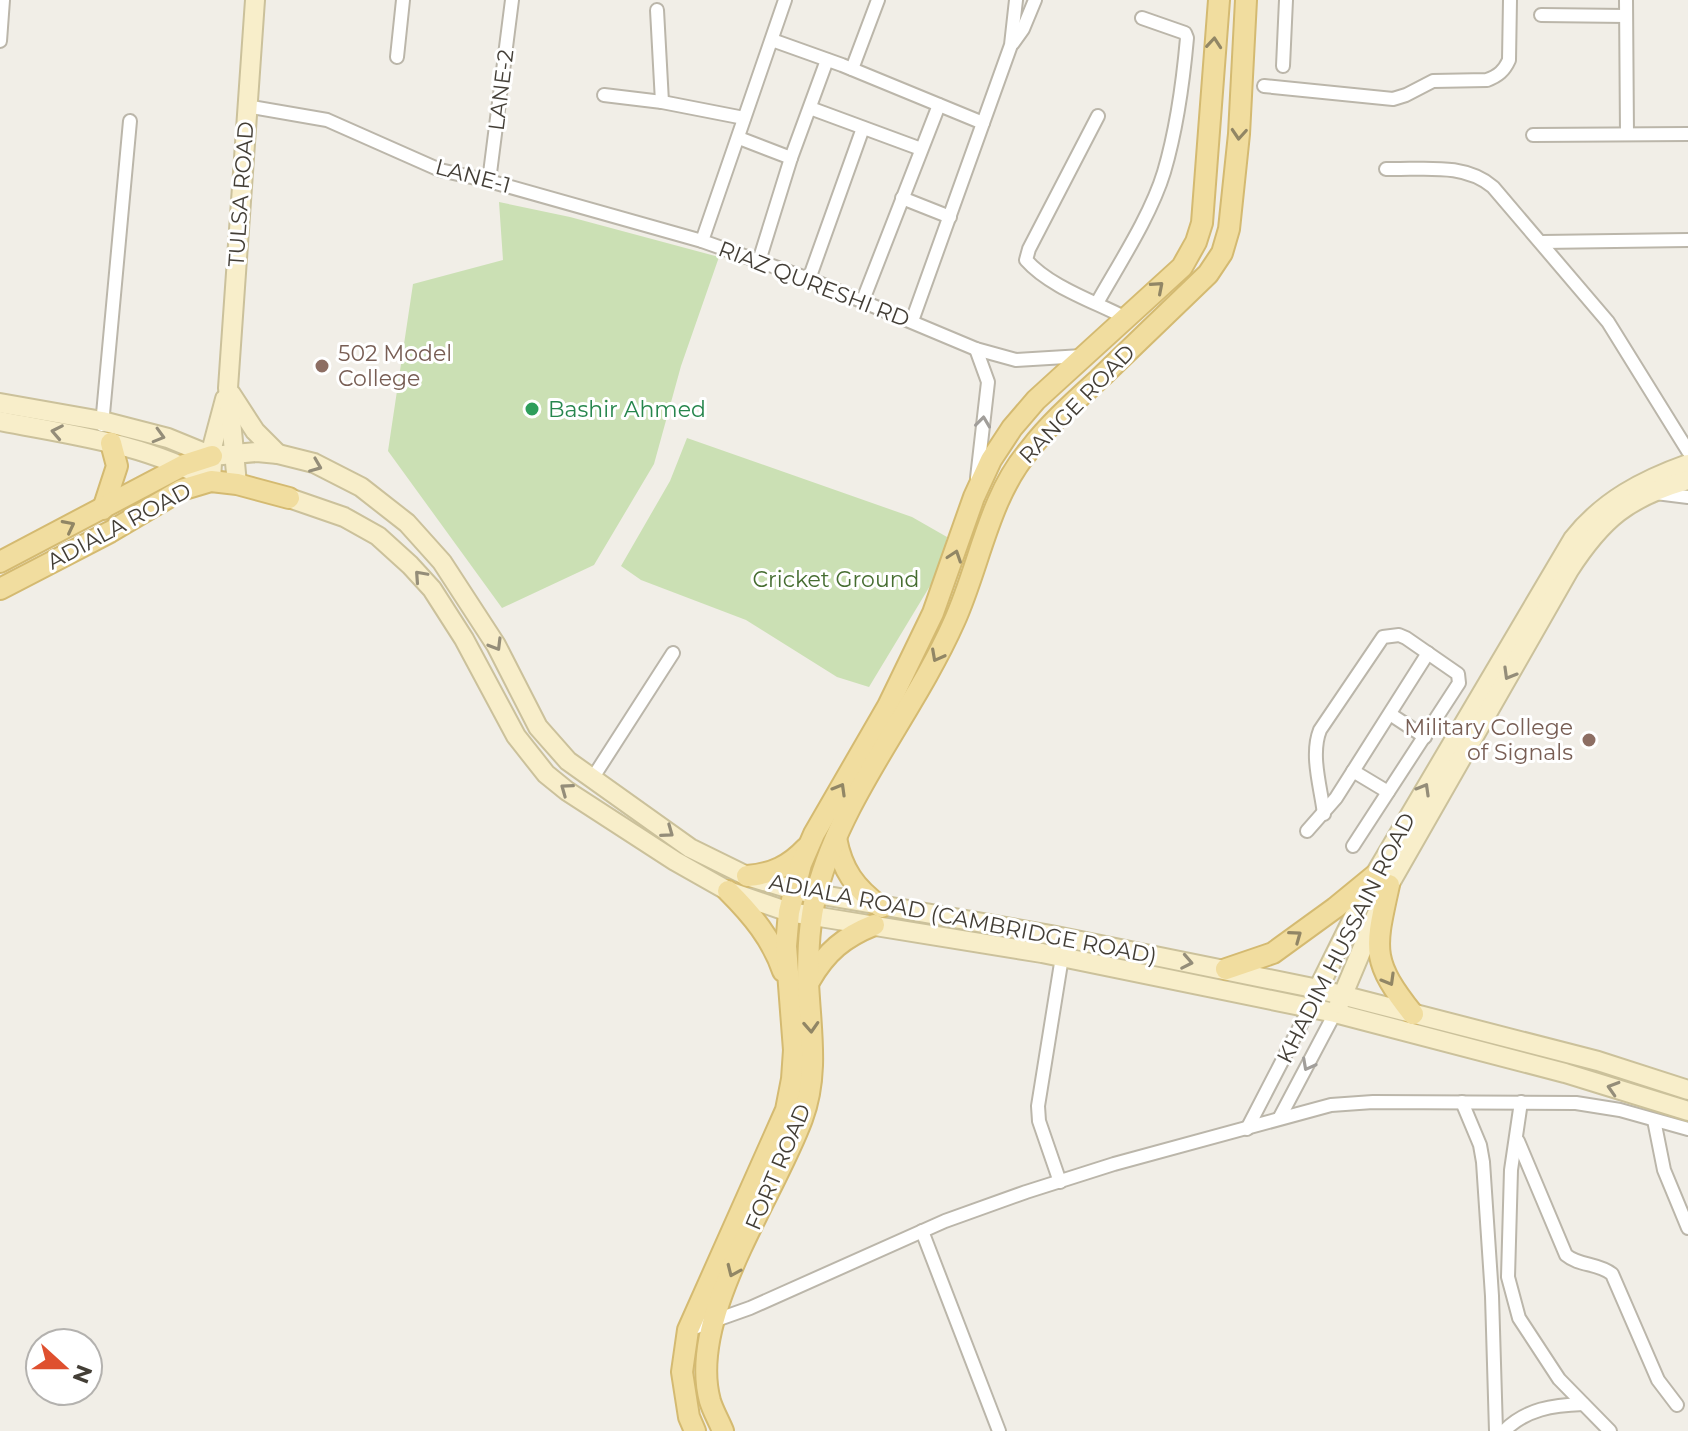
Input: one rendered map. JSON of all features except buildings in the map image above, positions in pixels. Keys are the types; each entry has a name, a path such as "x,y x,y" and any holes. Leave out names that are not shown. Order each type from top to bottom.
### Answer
{"main road":[{"name":"TULSA ROAD","path":"237,484 228,388 255,0"},
{"path":"747,876 779,869 805,849 814,834 888,706 933,613 974,497 991,460 1012,428 1036,400 1182,267 1196,242 1203,206 1219,0"},
{"name":"RANGE ROAD","path":"816,894 836,838 954,624 996,504 1019,462 1055,421 1208,274 1222,253 1229,229 1239,134 1246,0"},
{"name":"TULSA ROAD","path":"211,481 212,456 228,388"},
{"path":"228,388 255,431 278,454"},
{"path":"0,403 102,421 168,438 212,456"},
{"path":"0,421 106,442 184,465 211,481"},
{"path":"103,509 117,466 106,442"},
{"name":"ADIALA ROAD (CAMBRIDGE ROAD)","path":"212,456 278,454 314,463 361,487 407,523 442,562 496,645 538,727 568,761 690,848 747,876 816,894 878,916 1062,957 1310,1007 1339,1004 1413,1014 1598,1061 1688,1090"},
{"name":"ADIALA ROAD","path":"0,562 184,465 212,456"},
{"name":"KHADIM HUSSAIN ROAD","path":"1339,1004 1382,880 1573,539 1602,507 1622,493 1688,464"},
{"name":"KHADIM HUSSAIN ROAD","path":"1310,1007 1382,880 1586,544 1613,515 1629,504 1688,480"},
{"name":"ADIALA ROAD","path":"0,589 110,532 181,490 211,481 237,484 289,498"},
{"name":"ADIALA ROAD (CAMBRIDGE ROAD)","path":"289,498 344,517 378,536 410,565 432,589 464,639 516,736 546,774 675,861 728,891 789,912 812,916 878,916 1226,969 1318,989 1339,1004 1688,1111"},
{"name":"FORT ROAD","path":"695,1431 689,1417 682,1372 688,1330 786,1110 794,1050 787,982 789,912 814,834"},
{"path":"808,983 835,946 878,916 849,878 840,859 836,838"},
{"path":"1226,969 1273,953 1335,908 1382,880"},
{"path":"1382,880 1378,945 1381,967 1395,992 1413,1014"},
{"path":"728,891 748,910 764,932 778,956 787,982"},
{"name":"FORT ROAD","path":"723,1431 710,1401 706,1370 712,1322 803,1118 811,1084 808,983 816,894"}],"street":[{"path":"0,41 3,0"},
{"path":"397,57 403,0"},
{"name":"LANE-2","path":"489,181 512,0"},
{"name":"RIAZ QURESHI RD","path":"785,0 702,241 863,300 976,349 1016,360 1086,356"},
{"path":"852,69 878,0"},
{"path":"912,321 1011,45 1016,0"},
{"path":"1011,45 1023,29 1035,0"},
{"path":"1283,66 1286,0"},
{"path":"1264,86 1393,99 1433,81 1495,77 1509,60 1510,0"},
{"path":"1626,0 1627,134"},
{"path":"657,10 662,102"},
{"path":"1541,15 1626,16"},
{"path":"1097,303 1130,245 1163,174 1181,99 1185,33 1142,18"},
{"path":"772,40 983,123"},
{"path":"759,261 791,158 827,60"},
{"path":"604,95 662,102 744,118"},
{"path":"863,300 939,105"},
{"name":"LANE-1","path":"246,106 327,120 440,170 702,241"},
{"path":"810,108 921,149"},
{"path":"1098,116 1026,260 1033,268 1060,284 1124,317"},
{"path":"106,442 102,421 130,121"},
{"path":"809,279 863,128"},
{"path":"1533,135 1688,134"},
{"path":"739,138 791,158"},
{"path":"1386,169 1457,170 1473,173 1493,187 1608,322 1688,451"},
{"path":"902,198 950,217"},
{"path":"1542,242 1688,240"},
{"path":"974,497 988,382 976,349"},
{"path":"1654,492 1688,497"},
{"path":"1324,814 1316,740 1320,730 1383,637 1399,635 1458,674 1459,683 1353,846"},
{"path":"592,779 673,653"},
{"path":"1307,831 1324,814 1428,653"},
{"path":"1390,714 1425,737"},
{"path":"1353,771 1388,792"},
{"path":"1060,1182 1039,1121 1038,1106 1062,957"},
{"name":"KHADIM HUSSAIN ROAD","path":"1280,1117 1339,1004"},
{"name":"KHADIM HUSSAIN ROAD","path":"1247,1129 1310,1007"},
{"path":"688,1330 750,1308 922,1231 1060,1182 1114,1164 1331,1105 1373,1102 1576,1103 1620,1110 1688,1129"},
{"path":"1462,1102 1480,1145 1483,1162 1496,1431"},
{"path":"1521,1102 1511,1170 1508,1277 1519,1318 1559,1379 1610,1431"},
{"path":"1654,1120 1664,1170 1688,1228"},
{"path":"1516,1138 1566,1255 1571,1260 1602,1268 1612,1274 1658,1380 1677,1405"},
{"path":"922,1231 999,1431"},
{"path":"1490,1275 1508,1277"},
{"path":"1504,1431 1513,1422 1541,1408 1583,1404"}],"green space":[{"name":"Bashir Ahmed","path":"499,202 570,217 719,257 681,366 654,464 594,565 502,608 388,451 413,284 503,260"},
{"name":"Cricket Ground","path":"687,438 912,517 947,537 939,571 869,687 837,677 746,620 641,580 621,566 670,481"}],"place":[{"name":"502 Model College","path":"322,366"},
{"name":"Bashir Ahmed","path":"532,409"},
{"name":"Military College of Signals","path":"1589,740"}]}
